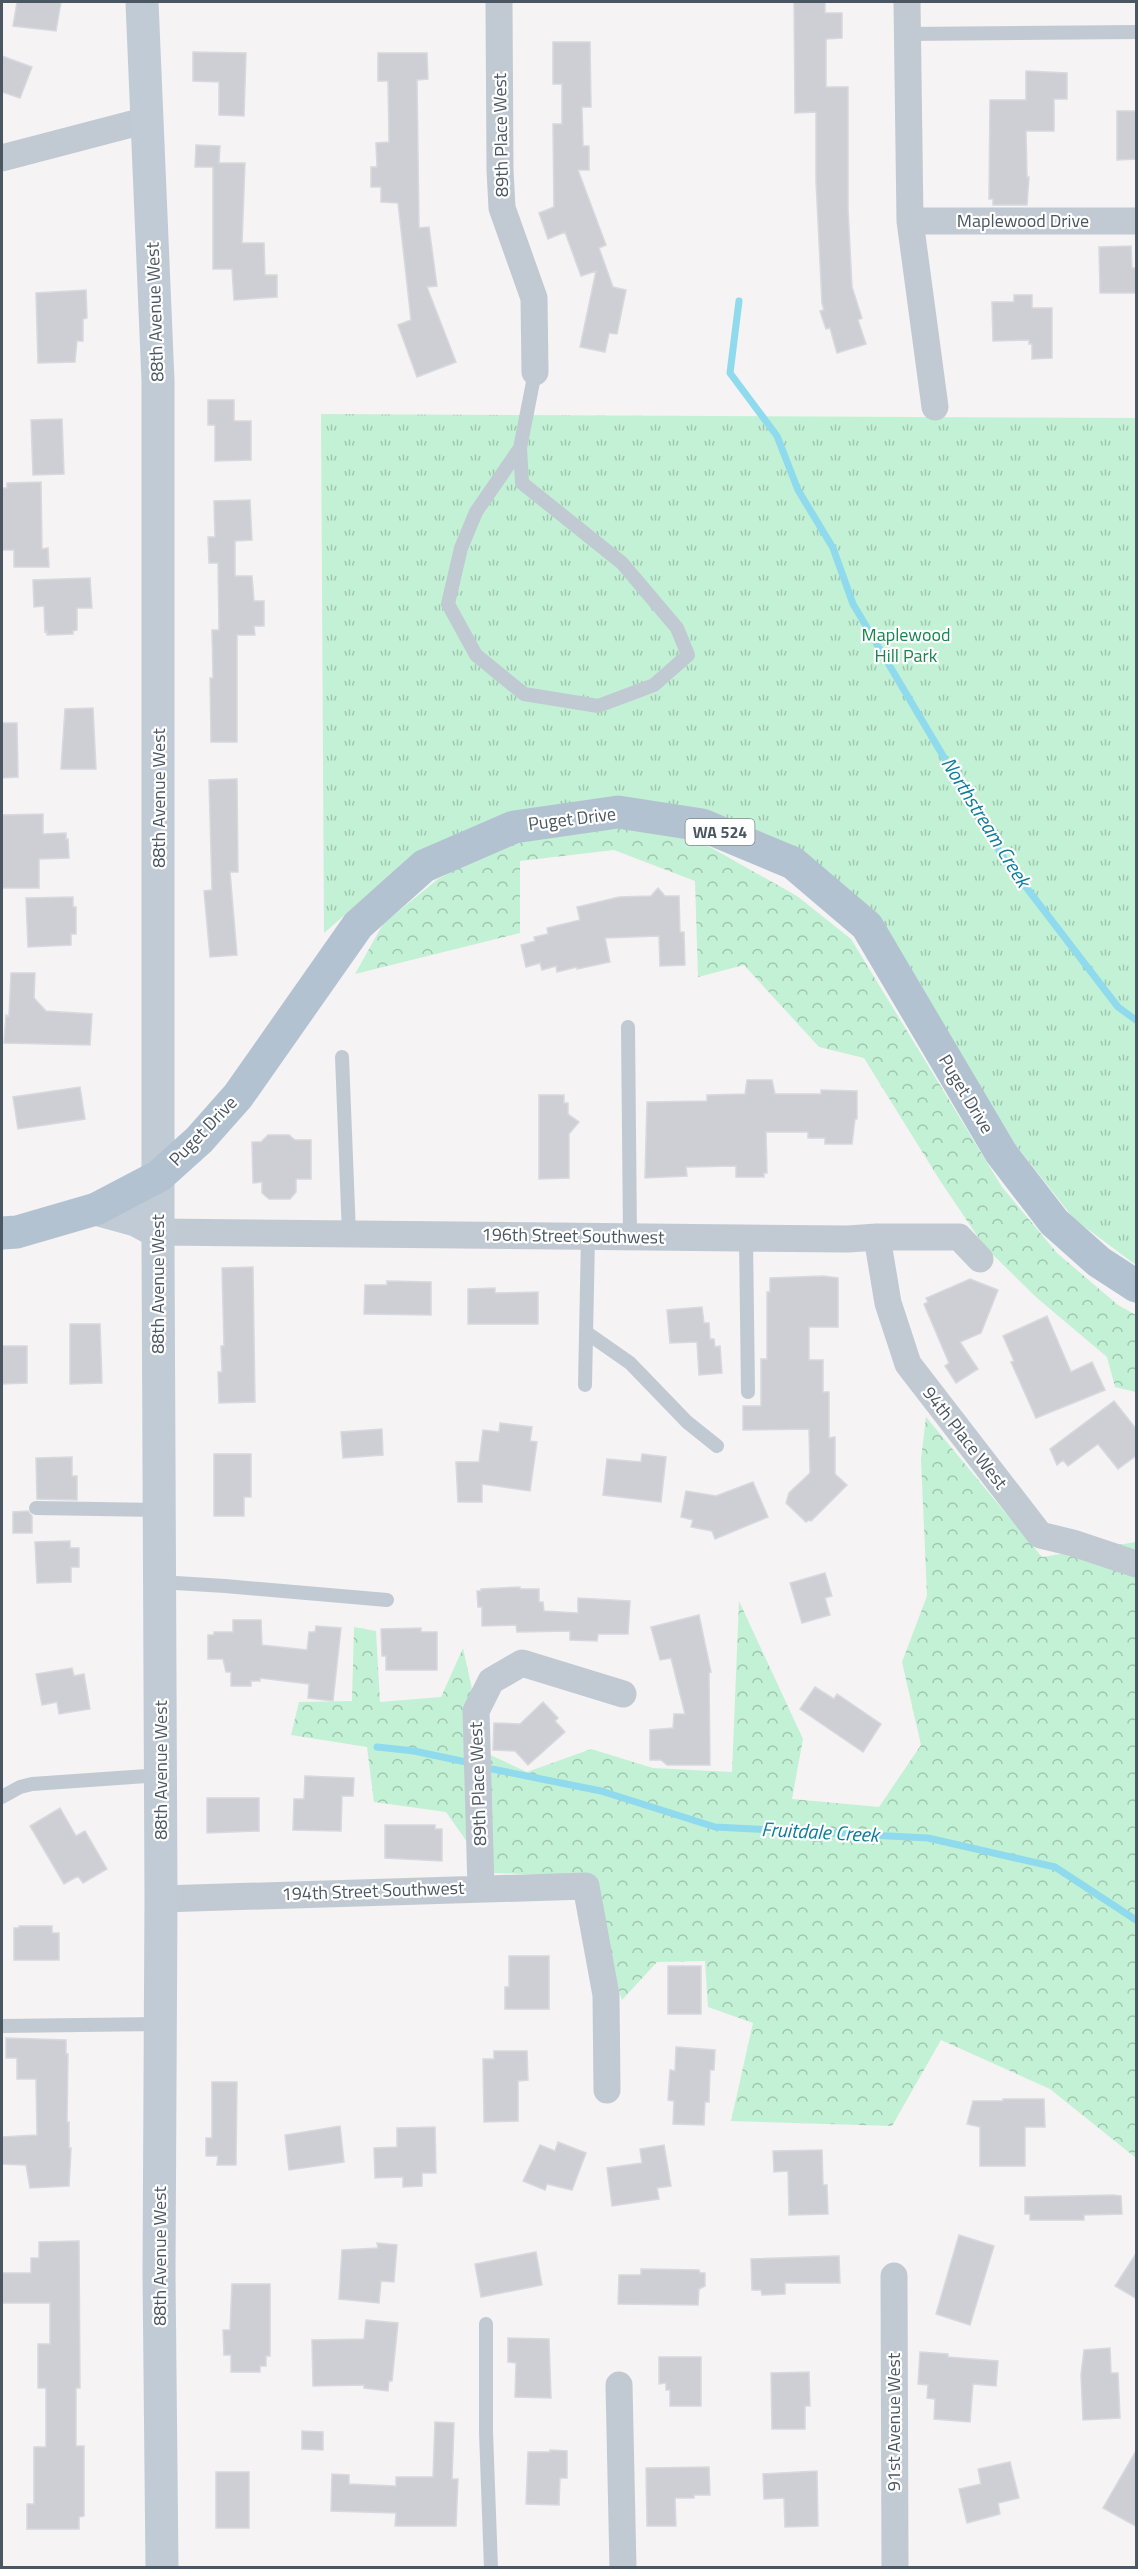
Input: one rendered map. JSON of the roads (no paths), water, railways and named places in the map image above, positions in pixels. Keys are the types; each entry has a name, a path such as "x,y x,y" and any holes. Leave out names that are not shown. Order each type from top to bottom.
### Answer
{"main road":[{"name":"Puget Drive","path":"159,1176 199,1140 238,1096 358,925 424,866 514,827 618,812 702,825 794,863 867,926 1001,1153 1054,1222 1099,1262 1137,1286"},
{"name":"WA 524","path":"2,1233 17,1232 96,1209 159,1176"}],"street":[{"name":"88th Avenue West","path":"142,2 158,381 162,2568"},
{"name":"89th Place West","path":"499,2 502,207 534,298 535,372"},
{"path":"907,2 910,221 935,407"},
{"path":"2,158 147,120"},
{"name":"Maplewood Drive","path":"910,221 1137,221"},
{"path":"96,1209 136,1220 158,1232"},
{"name":"196th Street Southwest","path":"158,1232 848,1239 877,1236 959,1237 980,1259"},
{"name":"94th Place West","path":"877,1236 888,1303 908,1365 1040,1536 1074,1543 1137,1564"},
{"name":"89th Place West","path":"481,1888 476,1711 491,1680 522,1663 623,1694"},
{"name":"194th Street Southwest","path":"161,1899 586,1886 606,1995 607,2090"},
{"name":"91st Avenue West","path":"894,2276 895,2568"},
{"path":"619,2385 623,2568"}],"lane":[{"path":"907,34 1137,32"},
{"path":"520,448 476,512 461,548 448,604 476,655 524,694 535,696 598,706 654,685 688,655 677,628 622,563 522,483 520,448 535,372"},
{"path":"628,1027 630,1237"},
{"path":"342,1057 349,1234"},
{"path":"585,1385 588,1236"},
{"path":"746,1238 748,1392"},
{"path":"587,1333 630,1363 687,1422 717,1446"},
{"path":"36,1508 159,1510"},
{"path":"159,1582 387,1600"},
{"path":"2,1797 20,1787 32,1784 161,1775"},
{"path":"2,2026 160,2024"},
{"path":"486,2324 486,2432 491,2568"}],"waterway":[{"name":"Northstream Creek","path":"739,301 730,373 777,436 798,490 833,548 853,604 1003,857 1118,1007 1136,1020"},
{"name":"Fruitdale Creek","path":"377,1747 414,1751 466,1762"},
{"name":"Fruitdale Creek","path":"492,1769 601,1791 715,1827 928,1838 1055,1867 1136,1920"}],"park label":[{"name":"Maplewood Hill Park","path":"906,645"}]}
